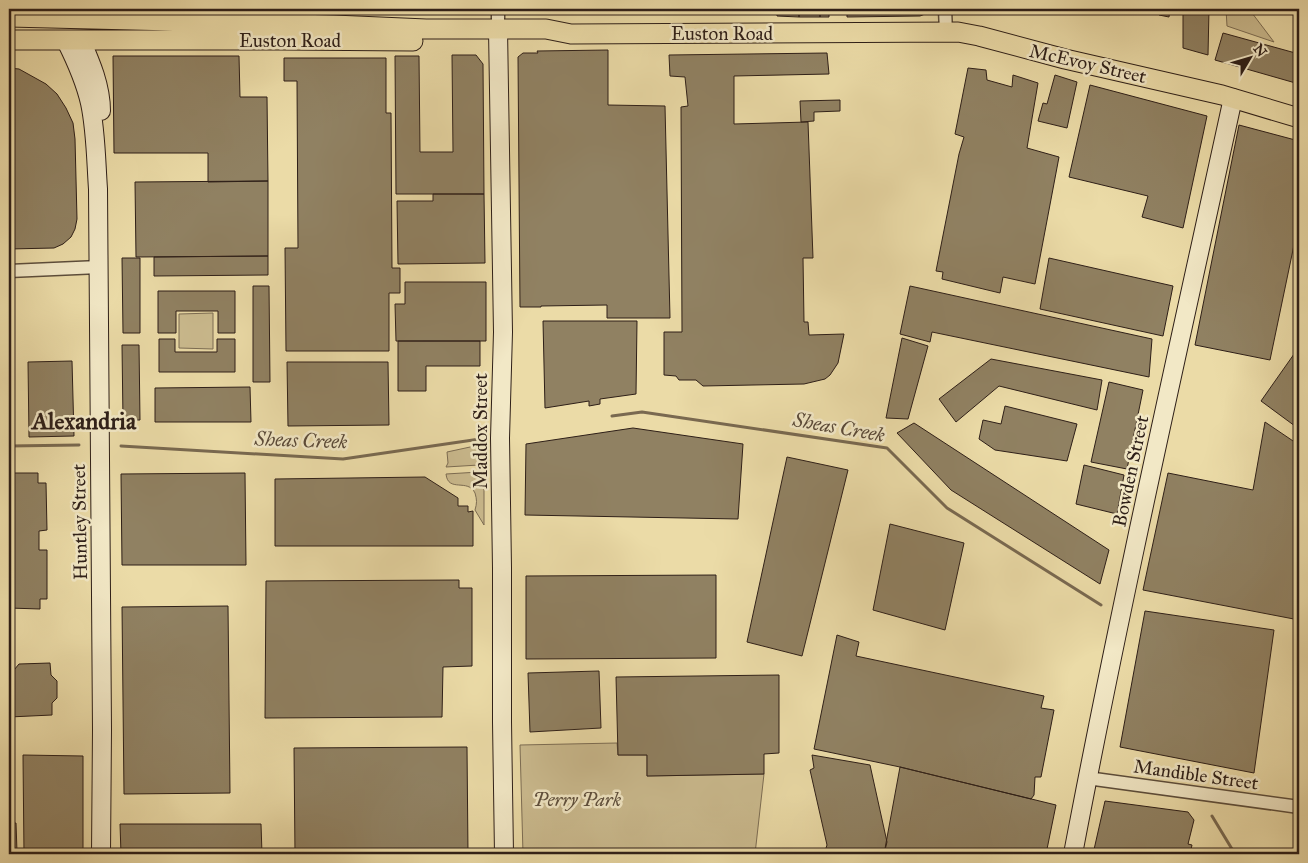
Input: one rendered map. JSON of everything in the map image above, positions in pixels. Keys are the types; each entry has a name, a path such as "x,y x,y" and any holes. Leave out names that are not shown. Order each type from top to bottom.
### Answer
{"main road":[{"name":"Euston Road","path":"9,17 58,14 314,24 426,29 546,40 571,34 873,33"},
{"path":"58,14 74,41"},
{"name":"McEvoy Street","path":"873,33 946,32 970,34 1065,59 1232,98 1299,118"},
{"name":"Euston Road","path":"9,40 261,40 498,35"}],"street":[{"name":"Maddox Street","path":"498,9 503,332 500,438 504,854"},
{"path":"945,9 946,32"},
{"name":"Huntley Street","path":"74,41 91,62 102,107 98,189 102,730 101,854"},
{"name":"Bowden Street","path":"1073,854 1125,592 1232,98"},
{"path":"9,272 99,267"},
{"name":"Mandible Street","path":"1088,778 1299,807"}],"green space":[{"path":"1226,9 1249,9 1274,42 1227,26"},
{"path":"213,313 213,349 179,348 179,314"},
{"path":"484,444 484,461 479,465 446,467 448,463 447,452"},
{"path":"479,472 484,476 484,525 475,510 475,493 468,486 450,483 446,474"},
{"name":"Perry Park","path":"617,743 618,755 647,755 647,776 764,774 755,854 523,854 520,745"}],"building":[{"path":"777,9 799,9 799,17 777,16"},
{"path":"799,9 820,9 820,17 799,17"},
{"path":"820,9 847,9 847,13 829,14 829,17 820,17"},
{"path":"847,9 928,10 920,16 847,17"},
{"path":"1000,9 1021,9 1021,12"},
{"path":"1022,9 1056,9 1053,12 1022,11"},
{"path":"1156,9 1170,9 1169,17 1159,15"},
{"path":"1183,9 1209,9 1208,55 1183,48"},
{"path":"1223,33 1299,54 1299,84 1215,60"},
{"path":"608,50 608,105 665,106 670,318 607,318 607,305 520,307 518,57 523,53 538,53 537,51"},
{"path":"827,53 829,74 734,76 734,124 808,122 813,258 803,258 804,322 808,322 809,335 844,334 838,363 825,379 804,384 703,386 696,380 679,380 676,376 664,375 664,332 682,332 681,107 688,106 685,77 670,76 669,55"},
{"path":"452,55 476,55 483,64 484,194 396,194 395,56 419,56 420,152 453,152"},
{"path":"113,56 239,56 240,97 267,97 268,181 208,182 208,153 114,153"},
{"path":"284,58 386,58 386,113 391,113 392,268 400,268 400,293 389,293 389,351 286,351 285,248 298,248 297,81 284,81"},
{"path":"9,68 19,69 46,84 57,94 73,123 77,219 71,237 63,244 54,248 9,249"},
{"path":"968,68 986,70 987,80 1012,87 1013,75 1038,83 1027,148 1059,157 1035,284 1003,277 1000,293 942,279 943,272 936,271 964,137 955,134"},
{"path":"1055,75 1077,82 1067,128 1038,121 1043,103 1047,104"},
{"path":"1090,85 1207,116 1183,228 1142,217 1148,196 1069,177"},
{"path":"840,100 840,111 814,112 814,121 801,122 800,101"},
{"path":"1239,125 1299,141 1299,221 1270,360 1195,345"},
{"path":"268,181 268,256 136,257 135,182"},
{"path":"433,194 484,194 485,263 398,264 397,201 433,201"},
{"path":"268,256 268,275 154,276 154,257"},
{"path":"122,258 140,258 140,333 123,333"},
{"path":"1049,258 1173,286 1163,336 1040,309"},
{"path":"405,282 486,282 486,341 396,341 395,304 405,304"},
{"path":"253,286 269,286 270,382 253,382"},
{"path":"910,286 1152,339 1149,377 932,332 930,342 900,334"},
{"path":"158,291 235,291 235,333 218,333 218,311 176,311 176,333 158,333"},
{"path":"543,321 637,321 636,394 600,399 600,404 589,406 589,401 545,408"},
{"path":"902,338 928,346 908,419 886,418"},
{"path":"159,339 175,339 175,352 217,352 217,339 235,339 235,372 159,372"},
{"path":"398,341 480,341 480,366 426,366 426,391 398,391"},
{"path":"122,345 139,345 140,420 123,420"},
{"path":"1299,347 1299,429 1261,401"},
{"path":"991,359 1102,380 1097,410 999,386 956,422 939,399"},
{"path":"72,361 74,436 29,437 28,362"},
{"path":"287,362 388,362 389,425 288,426"},
{"path":"1109,382 1143,390 1127,469 1091,462"},
{"path":"250,387 251,422 155,422 155,388"},
{"path":"1005,406 1077,424 1067,461 995,450 979,439 983,420 1001,424"},
{"path":"1265,422 1299,445 1299,620 1143,590 1168,473 1253,490"},
{"path":"914,423 1109,550 1100,584 951,490 897,433"},
{"path":"633,428 743,444 738,519 525,515 526,444"},
{"path":"787,457 848,470 802,656 747,642"},
{"path":"1084,465 1124,475 1117,514 1076,504"},
{"path":"9,473 38,473 38,483 46,483 47,530 39,531 39,550 47,550 47,599 40,599 40,609 9,608"},
{"path":"245,473 246,565 122,565 121,474"},
{"path":"425,477 458,498 458,506 468,506 468,512 473,511 473,546 275,546 275,479"},
{"path":"890,524 964,543 945,630 873,610"},
{"path":"716,575 716,658 526,659 526,576"},
{"path":"459,580 459,588 472,588 472,666 443,667 442,717 265,718 266,581"},
{"path":"228,606 230,793 124,794 122,607"},
{"path":"1145,611 1274,630 1254,773 1120,747"},
{"path":"837,635 859,642 856,656 1044,696 1041,708 1054,710 1041,777 1035,777 1034,795 1031,799 900,767 814,749"},
{"path":"50,663 51,675 57,681 57,698 52,703 52,715 9,717 9,670 14,670 19,664"},
{"path":"599,671 601,728 530,732 528,673"},
{"path":"779,675 779,753 764,754 764,774 647,776 647,755 618,755 616,677"},
{"path":"467,747 468,854 295,854 294,748"},
{"path":"23,755 83,756 83,854 24,854"},
{"path":"812,755 870,765 887,842 884,854 821,854 825,851 827,845 810,770 814,768"},
{"path":"900,767 1056,805 1046,854 884,854"},
{"path":"1105,801 1188,812 1194,820 1188,844 1192,845 1190,854 1093,854"},
{"path":"9,823 16,823 17,852 9,853"},
{"path":"120,824 261,824 262,854 121,854"}],"waterway":[{"name":"Sheas Creek","path":"612,416 642,412 887,448 947,508 1101,605"},
{"name":"Sheas Creek","path":"121,446 343,459 480,439"},
{"name":"Sheas Creek","path":"9,446 79,445"},
{"name":"Sheas Creek","path":"1212,816 1235,854"}],"district":[{"name":"Alexandria","path":"84,421"}]}
